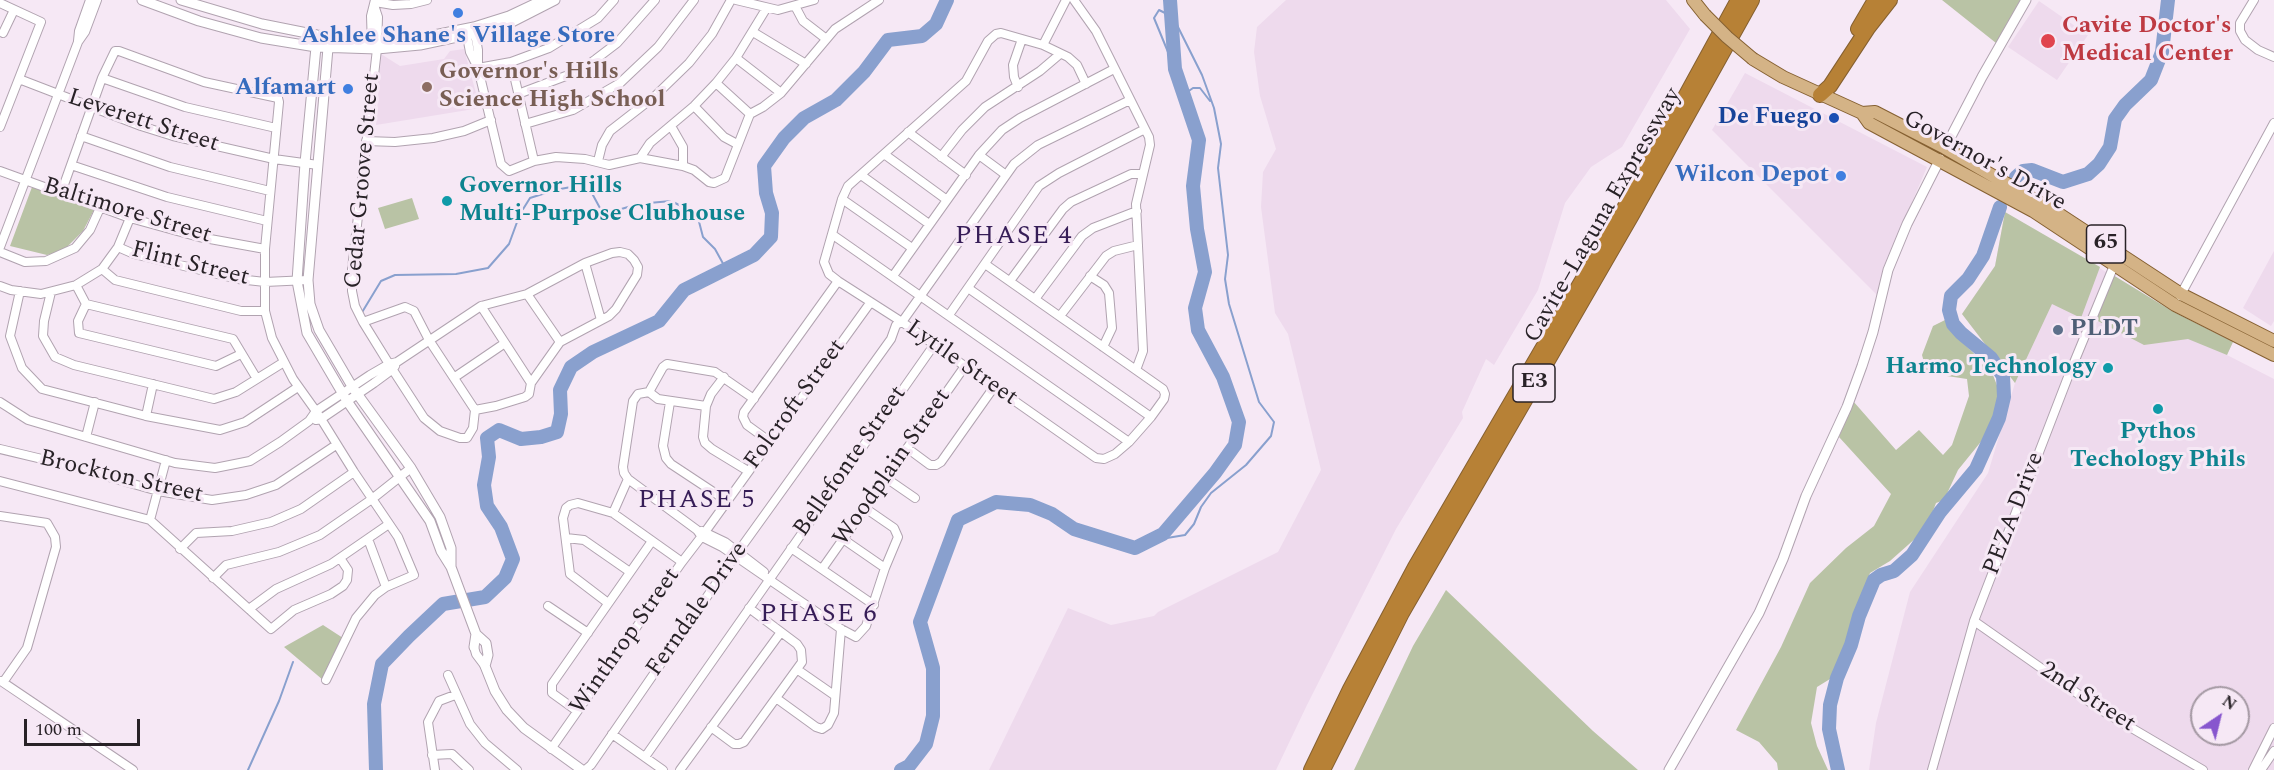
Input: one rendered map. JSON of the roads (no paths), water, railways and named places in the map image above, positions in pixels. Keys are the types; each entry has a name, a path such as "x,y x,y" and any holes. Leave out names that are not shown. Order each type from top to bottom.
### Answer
{"highway":[{"name":"Cavite–Laguna Expressway","path":"1311,770 1350,689 1409,578 1623,210 1738,0"},
{"name":"Cavite–Laguna Expressway","path":"1323,770 1413,593 1638,205 1752,0"},
{"path":"1820,94 1824,83 1875,0"},
{"path":"1820,94 1830,86 1868,28 1890,0"}],"main road":[{"name":"Governor's Drive","path":"1693,0 1727,37 1784,77 1862,113 1869,123 1942,154 1987,178 2027,201 2178,299 2274,341"},
{"name":"Governor's Drive","path":"2027,201 2115,263 2274,356"}],"street":[{"path":"78,42 79,31 90,0"},
{"path":"0,247 57,94 97,0"},
{"path":"142,0 199,21 261,38 328,48 374,45 510,23 555,0"},
{"path":"181,0 262,24 374,45"},
{"path":"374,45 378,17 374,2 393,5 427,0"},
{"path":"470,31 543,0"},
{"path":"478,68 511,62 549,48 598,18 614,0"},
{"path":"518,94 579,71 625,35 655,0"},
{"path":"525,124 573,110 620,83 658,47 694,0"},
{"path":"598,161 602,145 610,131 655,96 689,63 712,34 731,0"},
{"path":"736,0 766,9 778,10 813,0"},
{"path":"470,31 478,50 478,68 501,164 508,171 534,161 566,157 598,161 609,165 640,158 683,166 698,172 709,182 714,183 724,178 750,114 781,93 825,38 840,24 879,0"},
{"path":"1043,45 1066,0"},
{"path":"985,264 1136,370 1143,351 1137,211 1150,145 1145,129 1096,31 1074,0"},
{"path":"1669,770 1759,613 1862,366 1888,270 1907,224 1982,77 2026,0"},
{"path":"2254,0 2240,23 2240,31 2245,40 2274,57"},
{"path":"0,3 42,22 0,127"},
{"path":"795,6 803,21 825,38"},
{"path":"640,158 650,143 694,106 716,83 736,58 766,9"},
{"path":"3,33 14,10"},
{"path":"753,32 806,64"},
{"path":"1086,84 1077,65 1043,45 1001,33 992,37 966,81 848,186 842,199 833,235 1129,442"},
{"path":"317,35 297,281 307,333 345,398 430,521 441,551 451,567"},
{"path":"329,36 308,280 310,304 319,330 355,391 411,468 440,517 451,548 451,567 456,585 475,632 486,643 485,666"},
{"path":"1018,87 1013,65 1022,39"},
{"name":"Cedar Groove Street","path":"374,45 375,59 352,268 352,291 355,306 424,418 440,431 467,438 473,428 475,410"},
{"path":"61,193 102,78 112,54 119,51 204,82 275,96 279,102 265,249 265,311 272,338 298,387 319,415 336,445 398,537 414,575 386,587 375,595 356,618 326,680"},
{"path":"941,157 985,106 1018,87 1060,54"},
{"path":"736,58 781,93"},
{"path":"511,62 534,161"},
{"path":"893,276 979,155 1002,130 1114,69"},
{"path":"102,78 185,107 276,128"},
{"name":"Leverett Street","path":"19,79 173,136 274,159 318,165"},
{"path":"716,83 750,114"},
{"name":"Ferndale Drive","path":"587,769 891,339 896,325 902,322 1014,164 1038,145 1130,100"},
{"path":"694,106 724,137 737,144"},
{"path":"366,141 395,142 432,138 464,131 491,120"},
{"path":"2178,299 2274,123"},
{"path":"671,126 684,147 683,166"},
{"path":"949,315 1039,186 1059,173 1145,129"},
{"path":"908,132 966,175"},
{"path":"81,136 170,167 270,191"},
{"path":"884,154 947,200"},
{"path":"979,155 1006,175"},
{"path":"71,165 167,197 267,221"},
{"name":"Baltimore Street","path":"0,171 130,218 198,237 265,249"},
{"path":"1010,281 1063,209 1071,202 1128,176 1143,174"},
{"path":"861,175 930,224"},
{"path":"842,199 912,248"},
{"path":"0,252 25,261 46,261 66,253 75,248 90,230 100,208"},
{"path":"1035,299 1082,236 1093,228 1137,211"},
{"path":"0,286 41,294 76,285 102,269 118,247 130,218"},
{"name":"Lytile Street","path":"833,235 824,262 829,274 902,322 1096,458 1109,457 1129,442 1164,399 1163,389 1136,370"},
{"path":"1060,316 1102,260 1114,251 1138,245"},
{"name":"Flint Street","path":"118,247 134,254 265,282 308,280"},
{"path":"0,402 28,420 166,460 215,468 250,461 429,340 481,306 527,294 585,262 612,253 620,252 634,260 638,267 637,275 616,309 609,316 560,342 531,382 529,394 518,400 475,410 429,340 414,311 405,307 363,322"},
{"path":"585,262 601,320"},
{"name":"PEZA Drive","path":"1932,770 1974,621 2068,377 2115,263"},
{"path":"102,269 114,280 241,311 265,311"},
{"path":"1090,276 1104,285 1109,293 1112,328 1103,347"},
{"path":"769,441 744,422 744,412 838,281"},
{"path":"76,285 86,304 233,339 257,379"},
{"path":"968,288 1151,417"},
{"path":"20,291 10,336 22,368 42,389 146,416 220,430 245,422 298,387"},
{"path":"51,292 43,336 55,357 74,365 214,399 236,392 284,362"},
{"path":"527,294 560,342"},
{"name":"Folcroft Street","path":"702,533 870,303"},
{"path":"86,304 78,321 79,333 216,366 241,354"},
{"path":"481,306 531,382"},
{"path":"455,377 505,343"},
{"name":"Bellefonte Street","path":"645,757 934,345"},
{"path":"649,392 667,364 715,372 754,399"},
{"name":"Woodplain Street","path":"822,569 965,366"},
{"path":"724,377 711,394 706,406 703,437 705,443 748,471"},
{"path":"146,416 153,384"},
{"path":"907,448 930,465 941,462 994,387"},
{"path":"706,406 670,402 658,399 649,392 638,394 633,401 624,473 628,479 702,533 756,564 770,580 856,637 866,626 898,537 897,532 865,508"},
{"path":"86,437 95,402"},
{"path":"670,402 663,446 666,458 671,464 727,501"},
{"name":"Brockton Street","path":"0,450 63,464 158,491 212,500 246,495 276,485 336,445"},
{"path":"150,520 166,460"},
{"path":"213,578 226,564 279,552 320,535 372,499 411,468"},
{"path":"180,549 196,533 232,531 271,522 301,509 354,472"},
{"path":"886,478 915,498"},
{"path":"613,513 628,479"},
{"path":"0,481 150,520 271,628 294,610 331,594 343,586 347,580 348,570 340,558"},
{"path":"608,603 570,574 563,518 566,508 573,503 613,513 682,562"},
{"path":"0,516 46,523 55,537 56,547 27,648 2,681 130,769"},
{"path":"249,609 276,590 340,558 389,524"},
{"name":"Winthrop Street","path":"551,749 702,533"},
{"path":"566,538 584,540 630,572"},
{"path":"368,539 386,587"},
{"path":"843,539 885,568"},
{"path":"578,711 552,693 552,684 652,541"},
{"path":"791,548 874,605"},
{"path":"548,606 588,633"},
{"path":"711,727 734,744 744,742 800,666 801,650 782,632 749,608"},
{"name":"2nd Street","path":"1974,621 2101,710 2203,770"},
{"path":"776,698 816,727 822,729 832,720 841,629"},
{"path":"475,632 476,654 485,666 495,691 507,710 524,728 551,749 587,769"},
{"path":"680,770 782,632"},
{"path":"800,666 834,695"},
{"path":"448,675 455,695 471,724 485,743 513,769"},
{"path":"435,770 428,722 439,701 455,695"},
{"path":"2253,770 2274,728"},
{"path":"612,734 663,770"},
{"path":"2261,770 2274,752"},
{"path":"432,755 452,754 469,770"}],"waterway":[{"path":"376,770 374,704 382,664 443,604 485,597 505,578 513,559 501,527 487,506 484,485 489,457 487,438 499,430 521,439 541,437 557,432 561,414 560,390 571,367 593,352 659,321 684,290 754,255 771,237 772,213 766,193 764,166 784,138 804,118 836,100 864,72 888,40 922,36 936,24 947,0"},
{"path":"901,770 909,766 926,744 933,716 933,668 920,622 958,520 996,502 1030,505 1052,514 1074,529 1135,548 1163,534 1215,473 1235,445 1239,422 1223,377 1198,330 1195,308 1205,272 1197,229 1193,186 1199,140 1175,69 1170,0"},
{"path":"2016,177 2023,171 2032,170 2063,182 2088,174 2099,164 2110,147 2115,119 2125,105 2151,80 2162,52 2168,0"},
{"path":"1171,7 1165,13 1159,10 1154,18 1175,69"},
{"path":"1149,541 1185,535 1194,524 1201,507 1211,493 1246,465 1271,436 1274,422 1259,402 1229,304 1225,279 1228,255 1218,168 1221,144 1214,108 1202,75 1171,13"},
{"path":"1180,82 1186,93 1193,88 1200,88 1210,101"},
{"path":"361,314 381,281 395,275 456,274 488,268 509,244 520,214 530,198 555,190 587,184 601,210 618,210 638,204 671,201 697,214 703,237 715,249 726,269"},
{"path":"1838,770 1829,729 1830,705 1837,678 1874,580 1894,571 1912,555 1940,512 1976,469 1999,418 2004,397 2003,376 1991,358 1953,324 1949,310 1951,296 1968,279 1983,256 2000,207"},
{"path":"248,770 279,701 293,662"}],"place":[{"name":"Ashlee Shane's Village Store","path":"458,13"},
{"name":"Cavite Doctor's Medical Center","path":"2048,41"},
{"name":"Governor's Hills Science High School","path":"427,87"},
{"name":"Alfamart","path":"348,89"},
{"name":"De Fuego","path":"1834,118"},
{"name":"Wilcon Depot","path":"1841,176"},
{"name":"Governor Hills Multi-Purpose Clubhouse","path":"447,201"},
{"name":"PLDT","path":"2058,330"},
{"name":"Harmo Technology","path":"2108,368"},
{"name":"Pythos Techology Phils","path":"2158,409"}],"district":[{"name":"PHASE 4","path":"1014,238"},
{"name":"PHASE 5","path":"697,502"},
{"name":"PHASE 6","path":"819,616"}]}
